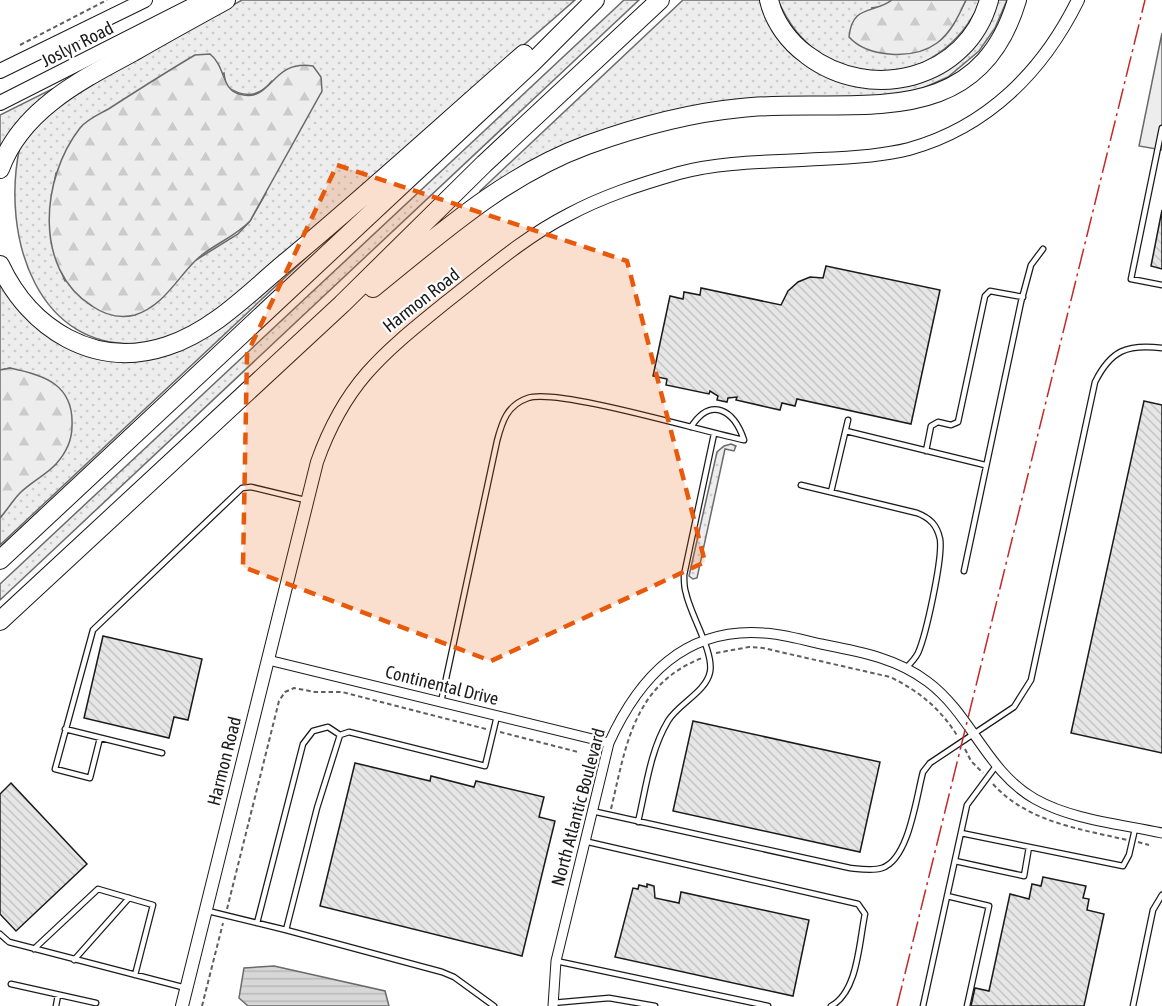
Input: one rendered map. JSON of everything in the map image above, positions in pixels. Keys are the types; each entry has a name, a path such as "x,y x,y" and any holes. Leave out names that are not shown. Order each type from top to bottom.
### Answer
{"highway":[{"path":"0,168 19,134 48,104 79,82 226,0"},
{"path":"0,621 342,304 484,164 660,0"},
{"path":"769,0 781,28 795,45 812,59 846,77 881,81 915,76 945,60 959,49 979,24 989,0"},
{"path":"342,304 369,291 448,228 521,175 584,146 638,127 694,114 742,107 879,104 925,99 956,86 987,61 1000,42 1017,0"},
{"path":"0,266 10,288 39,321 81,345 106,351 148,351 183,340 198,333 228,311 541,39 593,1"},
{"path":"0,560 532,63 593,1"}],"main road":[{"name":"Joslyn Road","path":"0,71 145,0"},
{"name":"Joslyn Road","path":"0,104 203,0"}],"street":[{"name":"Harmon Road","path":"182,1006 308,501 327,436 341,407 386,350 513,250 568,215 630,187 682,172 741,164 873,155 909,149 941,137 980,116 1039,66 1063,31 1078,0"},
{"name":"North Atlantic Boulevard","path":"553,1004 556,961 609,743 624,710 642,683 668,660 702,640 738,633 764,633 868,653 906,668 928,682 952,704 996,766 1011,782 1035,799 1068,812 1162,833"},
{"name":"Continental Drive","path":"268,660 609,743"}],"lane":[{"path":"1162,130 1131,279 1162,285"},
{"path":"964,571 1023,297 1031,265 1043,249"},
{"path":"926,451 931,426 938,422 951,425 958,422 985,296 990,291 1023,297"},
{"path":"592,811 850,868 880,869 896,859 903,848 923,772 930,763 975,735 1018,704 1031,680 1095,382 1104,363 1120,351 1138,346 1162,348"},
{"path":"441,702 497,441 504,418 514,405 529,397 570,400 744,440 740,426 732,416 721,410 710,409 700,413 691,427"},
{"path":"831,492 849,420"},
{"path":"846,431 985,465"},
{"path":"638,822 654,753 661,734 670,718 707,679 710,667 685,593 684,575 714,434"},
{"path":"801,485 917,513 929,518 936,528 940,554 924,634 917,655 906,668"},
{"path":"100,738 90,778 55,769 93,630 242,488 251,487 308,501"},
{"path":"340,735 350,732 485,766 497,716"},
{"path":"257,923 303,744 313,731 328,727 340,735"},
{"path":"65,729 162,753"},
{"path":"286,930 317,808 340,735"},
{"path":"923,1006 967,806 996,766"},
{"path":"961,833 1123,866 1129,855 1135,827"},
{"path":"584,841 858,904 865,914 851,981 842,1000 831,1006"},
{"path":"955,861 1024,876 1029,847"},
{"path":"34,949 98,890 153,905 135,975"},
{"path":"1133,1006 1153,910 1162,895"},
{"path":"947,896 989,906 967,1006"},
{"path":"75,960 129,898"},
{"path":"205,910 442,972 494,1006"},
{"path":"0,934 9,942 186,988"},
{"path":"556,961 768,1006"},
{"path":"11,984 96,1004"},
{"path":"56,1006 58,995"},
{"path":"553,1004 609,998 655,1006"}],"path":[{"path":"20,45 107,0"},
{"path":"609,815 624,752 639,713 653,693 669,677 707,656 730,649 763,648 883,675 906,685 931,703 961,742 971,761 1016,803 1049,820 1149,845"}],"highlighted area":[{"path":"337,165 627,261 705,562 491,661 243,567 247,354"}],"green space":[{"path":"242,0 575,0 222,309 195,326 175,335 144,343 107,341 77,330 53,309 35,283 22,251 16,217 15,181 20,146 44,118 74,95","holes":["224,73 226,86 238,93 250,95 261,91 271,82 266,193 250,221 238,234 196,260 65,281 55,254 51,228 56,173"]},
{"path":"624,0 639,0 0,600 0,584"},
{"path":"683,0 765,0 800,57 915,82 997,0 1007,0 995,28 979,51 948,77 921,89 892,95 724,103 482,194 480,191"},
{"path":"778,0 892,0 885,6 871,8 953,25 966,0 981,0 962,32 937,54 909,68 879,72 849,68 821,54 797,32"},
{"path":"892,0 966,0 954,23 942,39 916,52 879,53 857,44 849,37 854,19 859,14"},
{"path":"210,54 219,65 226,83 239,94 259,93 280,74 299,66 313,66 321,77 322,91 250,221 201,255 161,299 145,311 123,317 102,312 73,290 60,270 52,247 49,222 51,197 57,172 67,148 86,122 195,55"},
{"path":"52,89 53,93 0,154 0,115"},
{"path":"309,252 310,254 0,545 0,518 19,493 56,464 10,368 0,370 0,276 33,322 149,357"},
{"path":"10,368 35,374 55,384 62,391 71,412 72,431 67,446 56,464 20,493 0,518 0,370"},
{"path":"731,444 736,446 734,451 725,449 697,578 693,579 689,576 717,452"}],"shaded area":[{"path":"1162,33 1162,150 1139,146"},
{"path":"274,966 385,991 389,1006 248,1006 239,998 244,968"}],"building":[{"path":"1162,210 1162,269 1151,266"},
{"path":"826,266 940,290 911,424 797,399 795,406 782,403 780,410 736,400 737,397 728,398 727,402 717,400 718,396 710,391 709,394 666,385 667,379 653,376 670,296 683,299 684,292 700,295 701,288 781,305 788,291 798,282 810,277 823,278"},
{"path":"1144,401 1162,405 1162,753 1071,733"},
{"path":"103,636 202,659 188,720 174,717 169,738 84,718"},
{"path":"693,721 880,762 860,852 673,811"},
{"path":"355,763 430,781 431,776 474,787 476,781 544,797 539,817 555,821 522,956 320,906"},
{"path":"11,783 87,864 16,931 0,914 0,794"},
{"path":"1043,877 1086,886 1083,898 1089,899 1087,910 1104,914 1084,1006 971,1006 975,988 989,991 1010,894 1029,899 1032,884 1041,886"},
{"path":"647,884 654,886 655,898 679,903 681,892 809,920 793,996 615,957 633,888 638,889 639,885 647,887"}],"power":[{"path":"897,1006 1145,0"}]}
